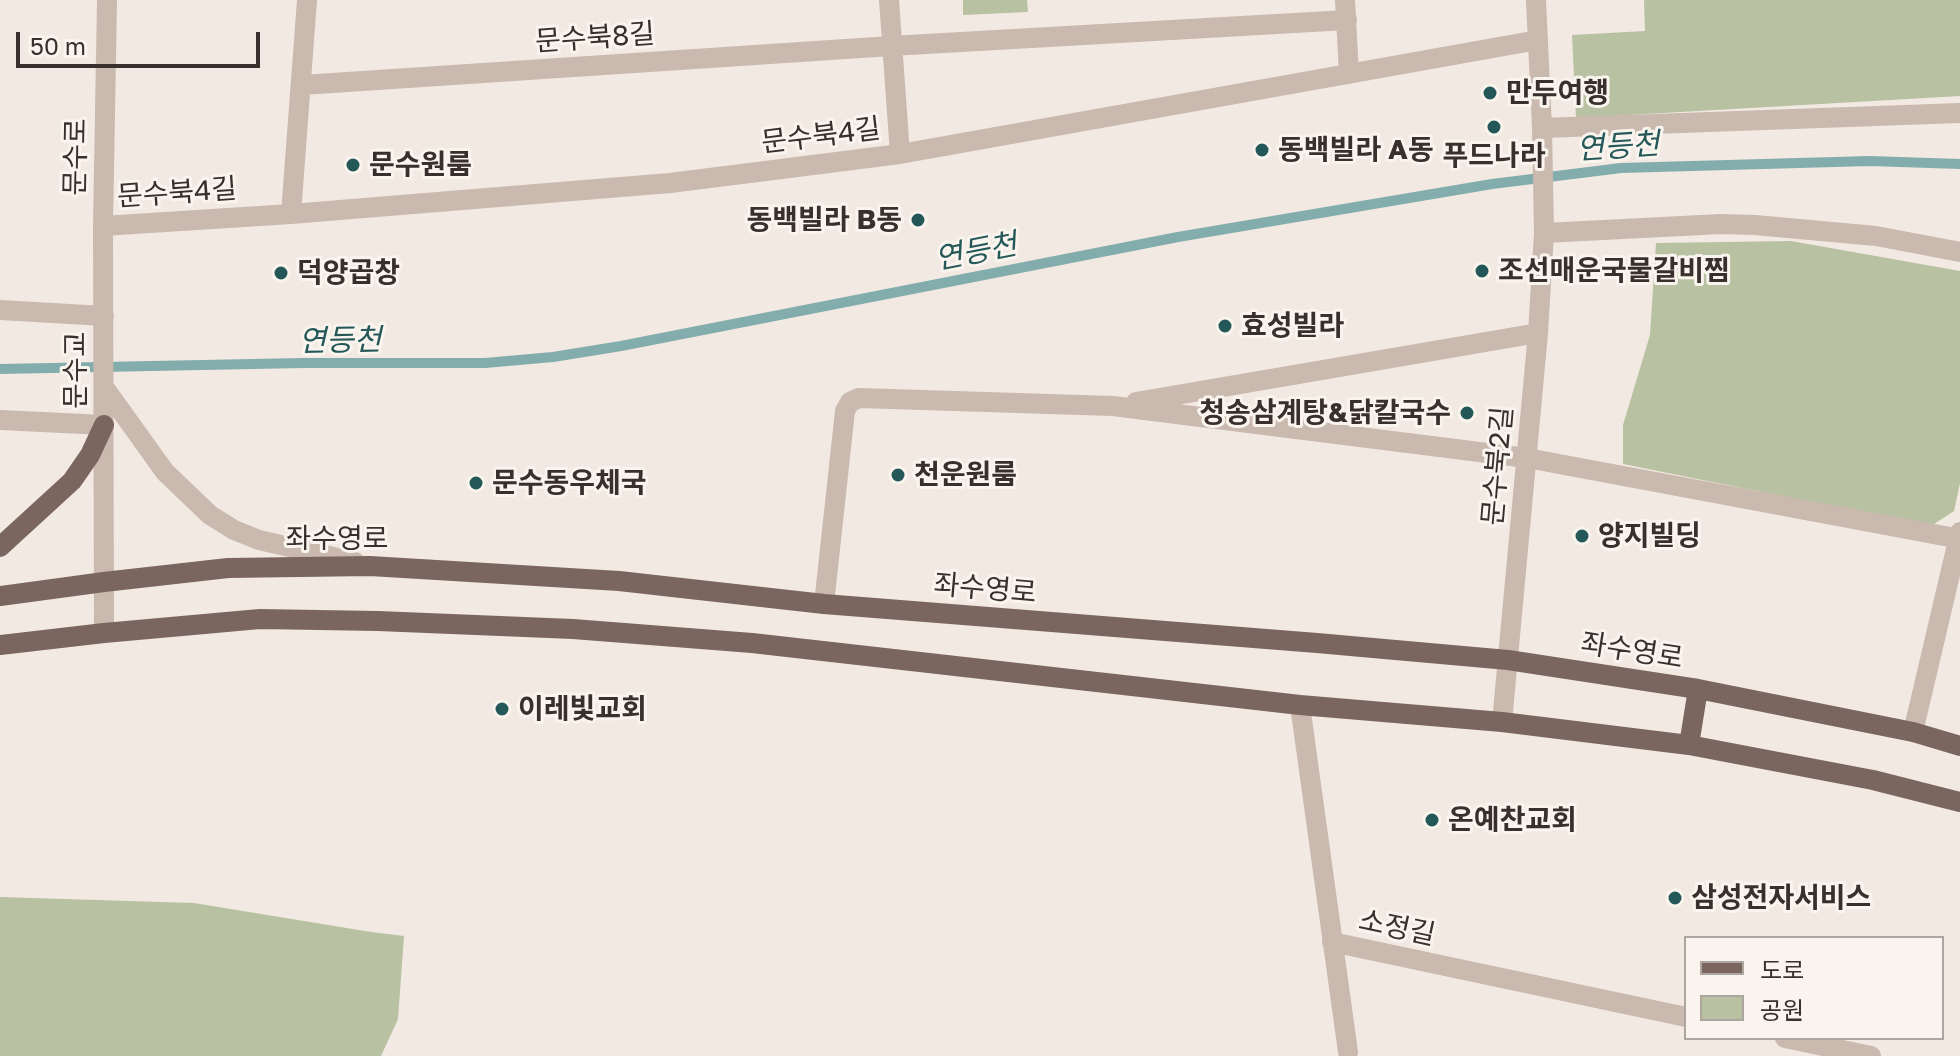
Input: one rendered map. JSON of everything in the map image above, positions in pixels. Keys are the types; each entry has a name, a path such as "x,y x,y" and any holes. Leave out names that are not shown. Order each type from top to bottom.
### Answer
{"main road":[{"path":"0,547 72,481 90,455 104,425"},
{"name":"좌수영로","path":"0,596 228,568 370,566 619,581 824,604 1508,660 1698,689 1913,732 1960,746"},
{"path":"0,645 260,619 573,629 752,643 1300,705 1502,722 1689,745 1873,780 1960,802"},
{"path":"1689,745 1698,689"}],"street":[{"name":"문수로","path":"104,316 107,0"},
{"path":"291,214 307,0"},
{"path":"889,0 900,154"},
{"path":"1536,0 1544,224 1743,225 1876,236 1960,252"},
{"path":"1346,10 1349,74"},
{"name":"문수북8길","path":"302,85 891,46 1346,10"},
{"name":"문수북4길","path":"103,226 670,183 900,154 1538,40"},
{"path":"1542,128 1960,113"},
{"name":"문수북2길","path":"1502,722 1538,333 1544,224"},
{"path":"0,310 104,316"},
{"name":"문수교","path":"104,316 104,425"},
{"path":"1113,406 1538,333"},
{"path":"104,387 165,472 210,515 234,530 259,540 370,566"},
{"path":"824,604 845,411 850,402 859,398 1113,406 1527,458 1960,537 1913,732"},
{"path":"0,420 104,425 104,633"},
{"name":"소정길","path":"1300,705 1332,942 1684,1017"},
{"path":"1332,942 1348,1052"},
{"path":"1795,1040 1871,1056"}],"green space":[{"path":"963,0 1027,0 1028,12 963,15"},
{"path":"1644,0 1960,0 1960,96 1576,118 1572,35 1645,31"},
{"path":"1791,241 1960,271 1960,483 1954,511 1931,526 1623,464 1623,425 1650,335 1656,243"},
{"path":"0,897 194,903 404,936 398,1019 381,1056 0,1056"}],"waterway":[{"name":"연등천","path":"0,369 485,363 553,357 1178,237 1492,184 1621,168 1870,161 1960,164"}],"place":[{"name":"만두여행","path":"1490,93"},
{"name":"푸드나라","path":"1494,127"},
{"name":"동백빌라 A동","path":"1262,150"},
{"name":"문수원룸","path":"353,165"},
{"name":"동백빌라 B동","path":"918,220"},
{"name":"조선매운국물갈비찜","path":"1482,271"},
{"name":"덕양곱창","path":"281,273"},
{"name":"효성빌라","path":"1225,326"},
{"name":"청송삼계탕&닭칼국수","path":"1467,413"},
{"name":"천운원룸","path":"898,475"},
{"name":"문수동우체국","path":"476,483"},
{"name":"양지빌딩","path":"1582,536"},
{"name":"이레빛교회","path":"502,709"},
{"name":"온예찬교회","path":"1432,820"},
{"name":"삼성전자서비스","path":"1675,898"}]}
